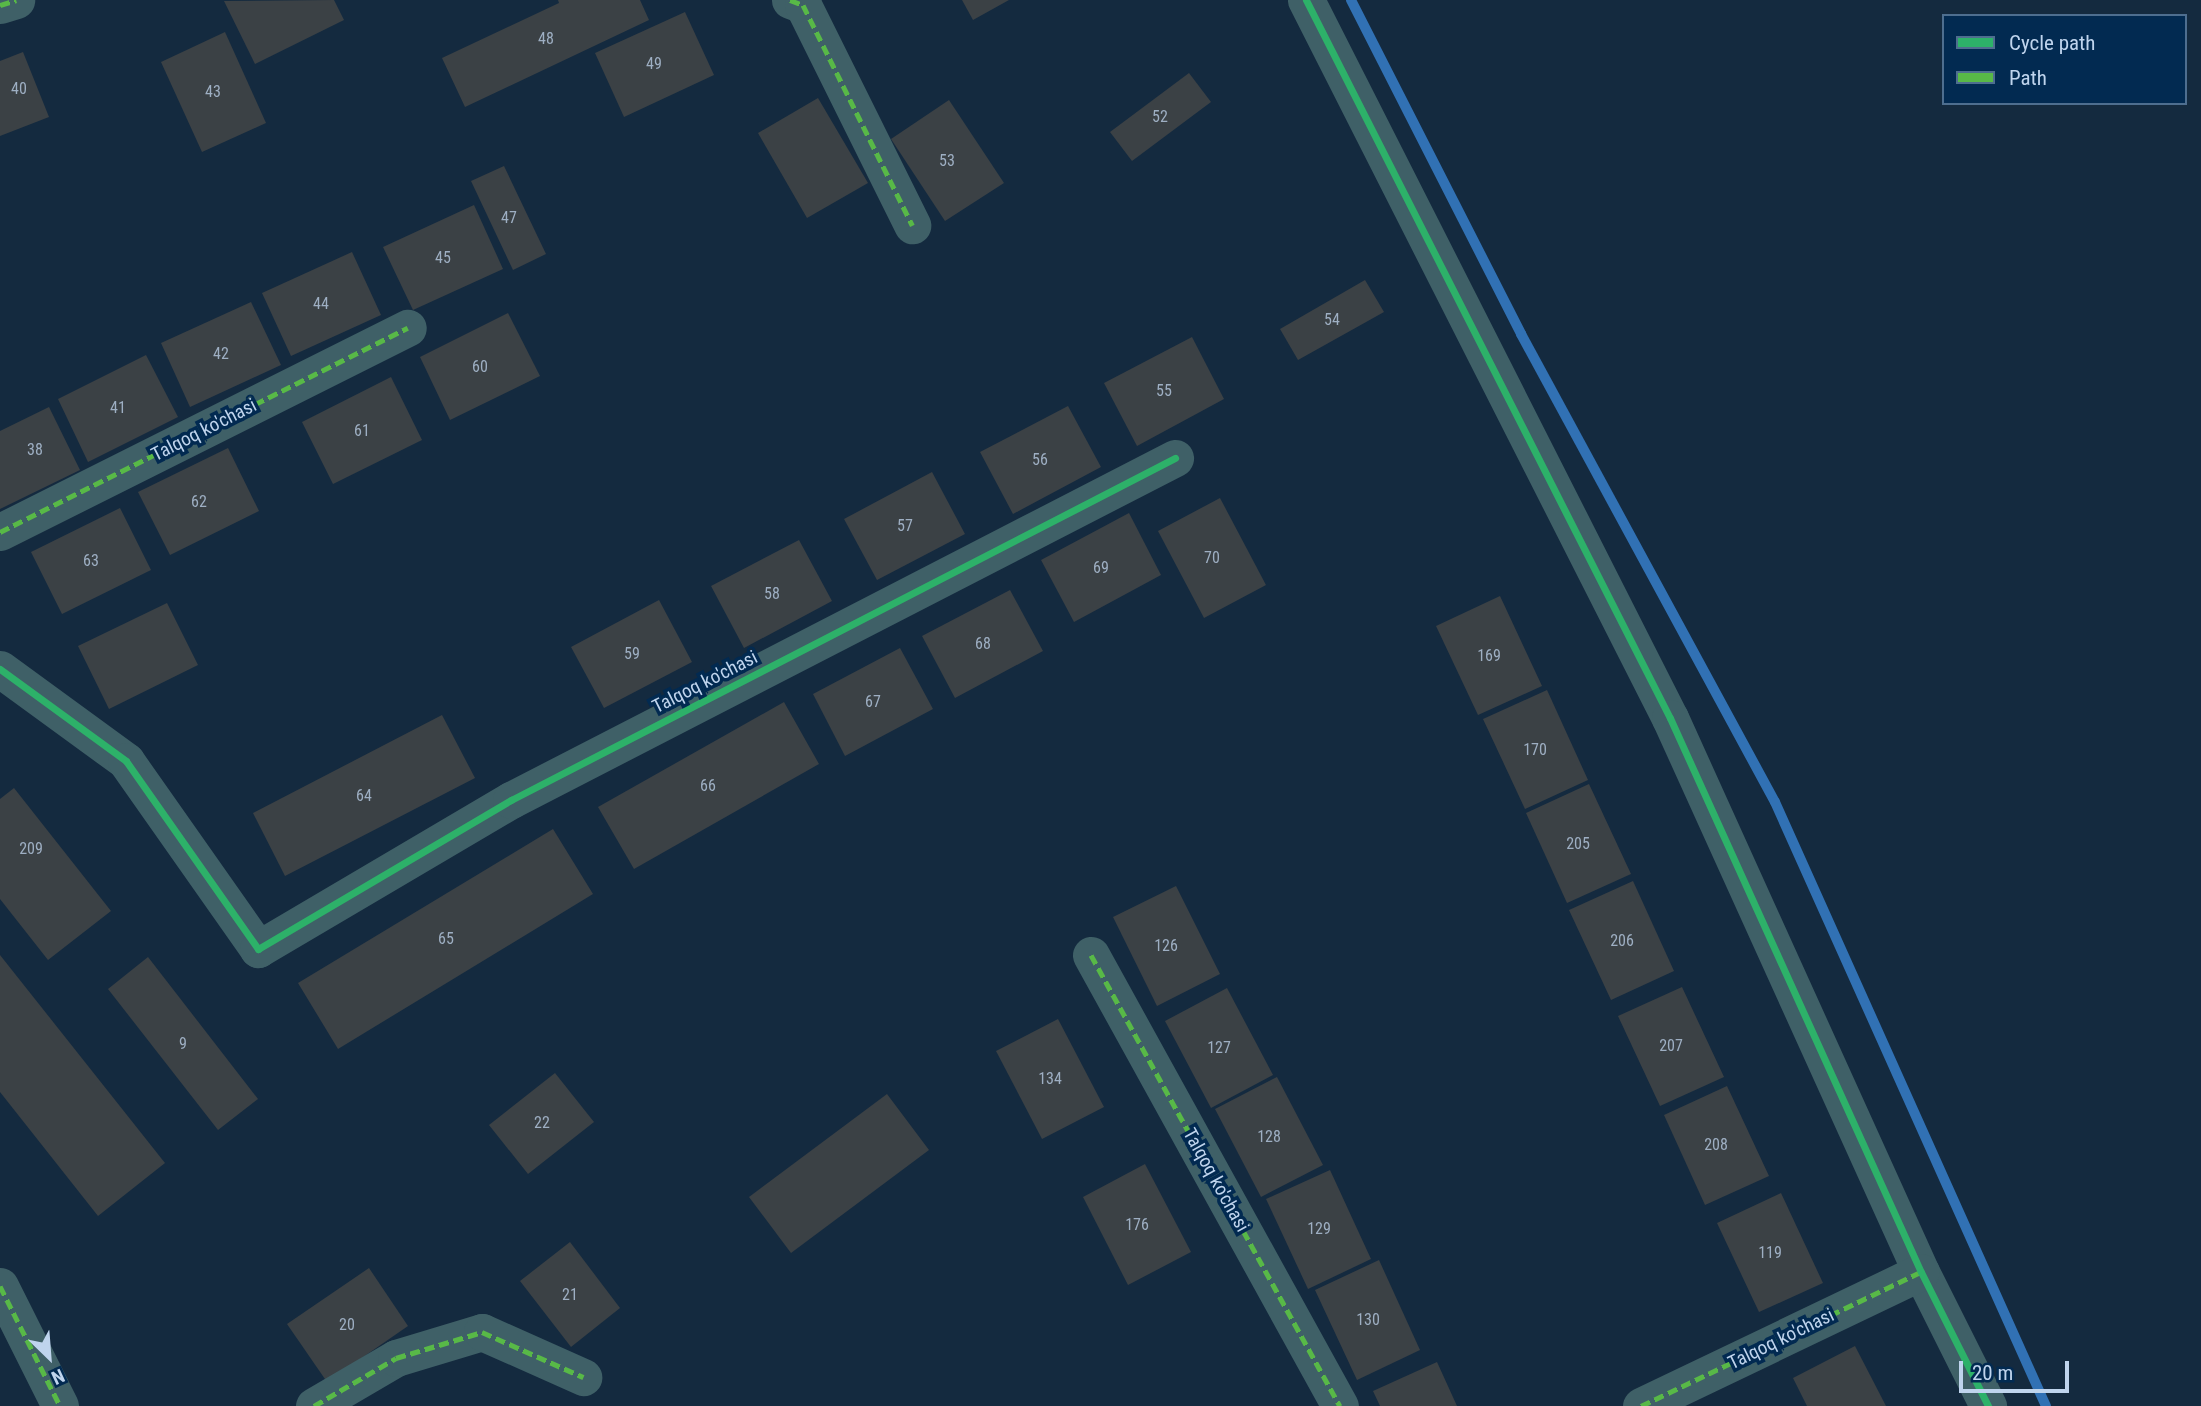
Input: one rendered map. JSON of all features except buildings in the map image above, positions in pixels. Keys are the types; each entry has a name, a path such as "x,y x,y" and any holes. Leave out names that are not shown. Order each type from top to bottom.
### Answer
{"street":[{"path":"0,5 16,0"},
{"path":"790,0 803,5 912,225"},
{"path":"1306,0 1670,718 1922,1272 1988,1406"},
{"name":"Talqoq ko'chasi","path":"0,532 408,328"},
{"name":"Talqoq ko'chasi","path":"0,669 126,761 258,948 511,800 1175,458"},
{"name":"Talqoq ko'chasi","path":"1091,955 1340,1406"},
{"name":"Talqoq ko'chasi","path":"1640,1406 1922,1272"},
{"path":"0,1286 60,1406"},
{"path":"314,1406 396,1357 482,1332 583,1377"}],"waterway":[{"path":"1351,0 1521,334 1775,802 2046,1406"}],"marked path":[{"path":"0,5 16,0"},
{"path":"790,0 803,5 912,225"},
{"path":"0,532 408,328"},
{"path":"1091,955 1340,1406"},
{"path":"1641,1406 1921,1272"},
{"path":"0,1286 60,1406"},
{"path":"314,1406 396,1358 482,1332 583,1377"}],"cycle path":[{"path":"1306,0 1670,718 1921,1272 1988,1406"},
{"path":"0,669 126,761 258,949 511,800 1175,458"}]}
